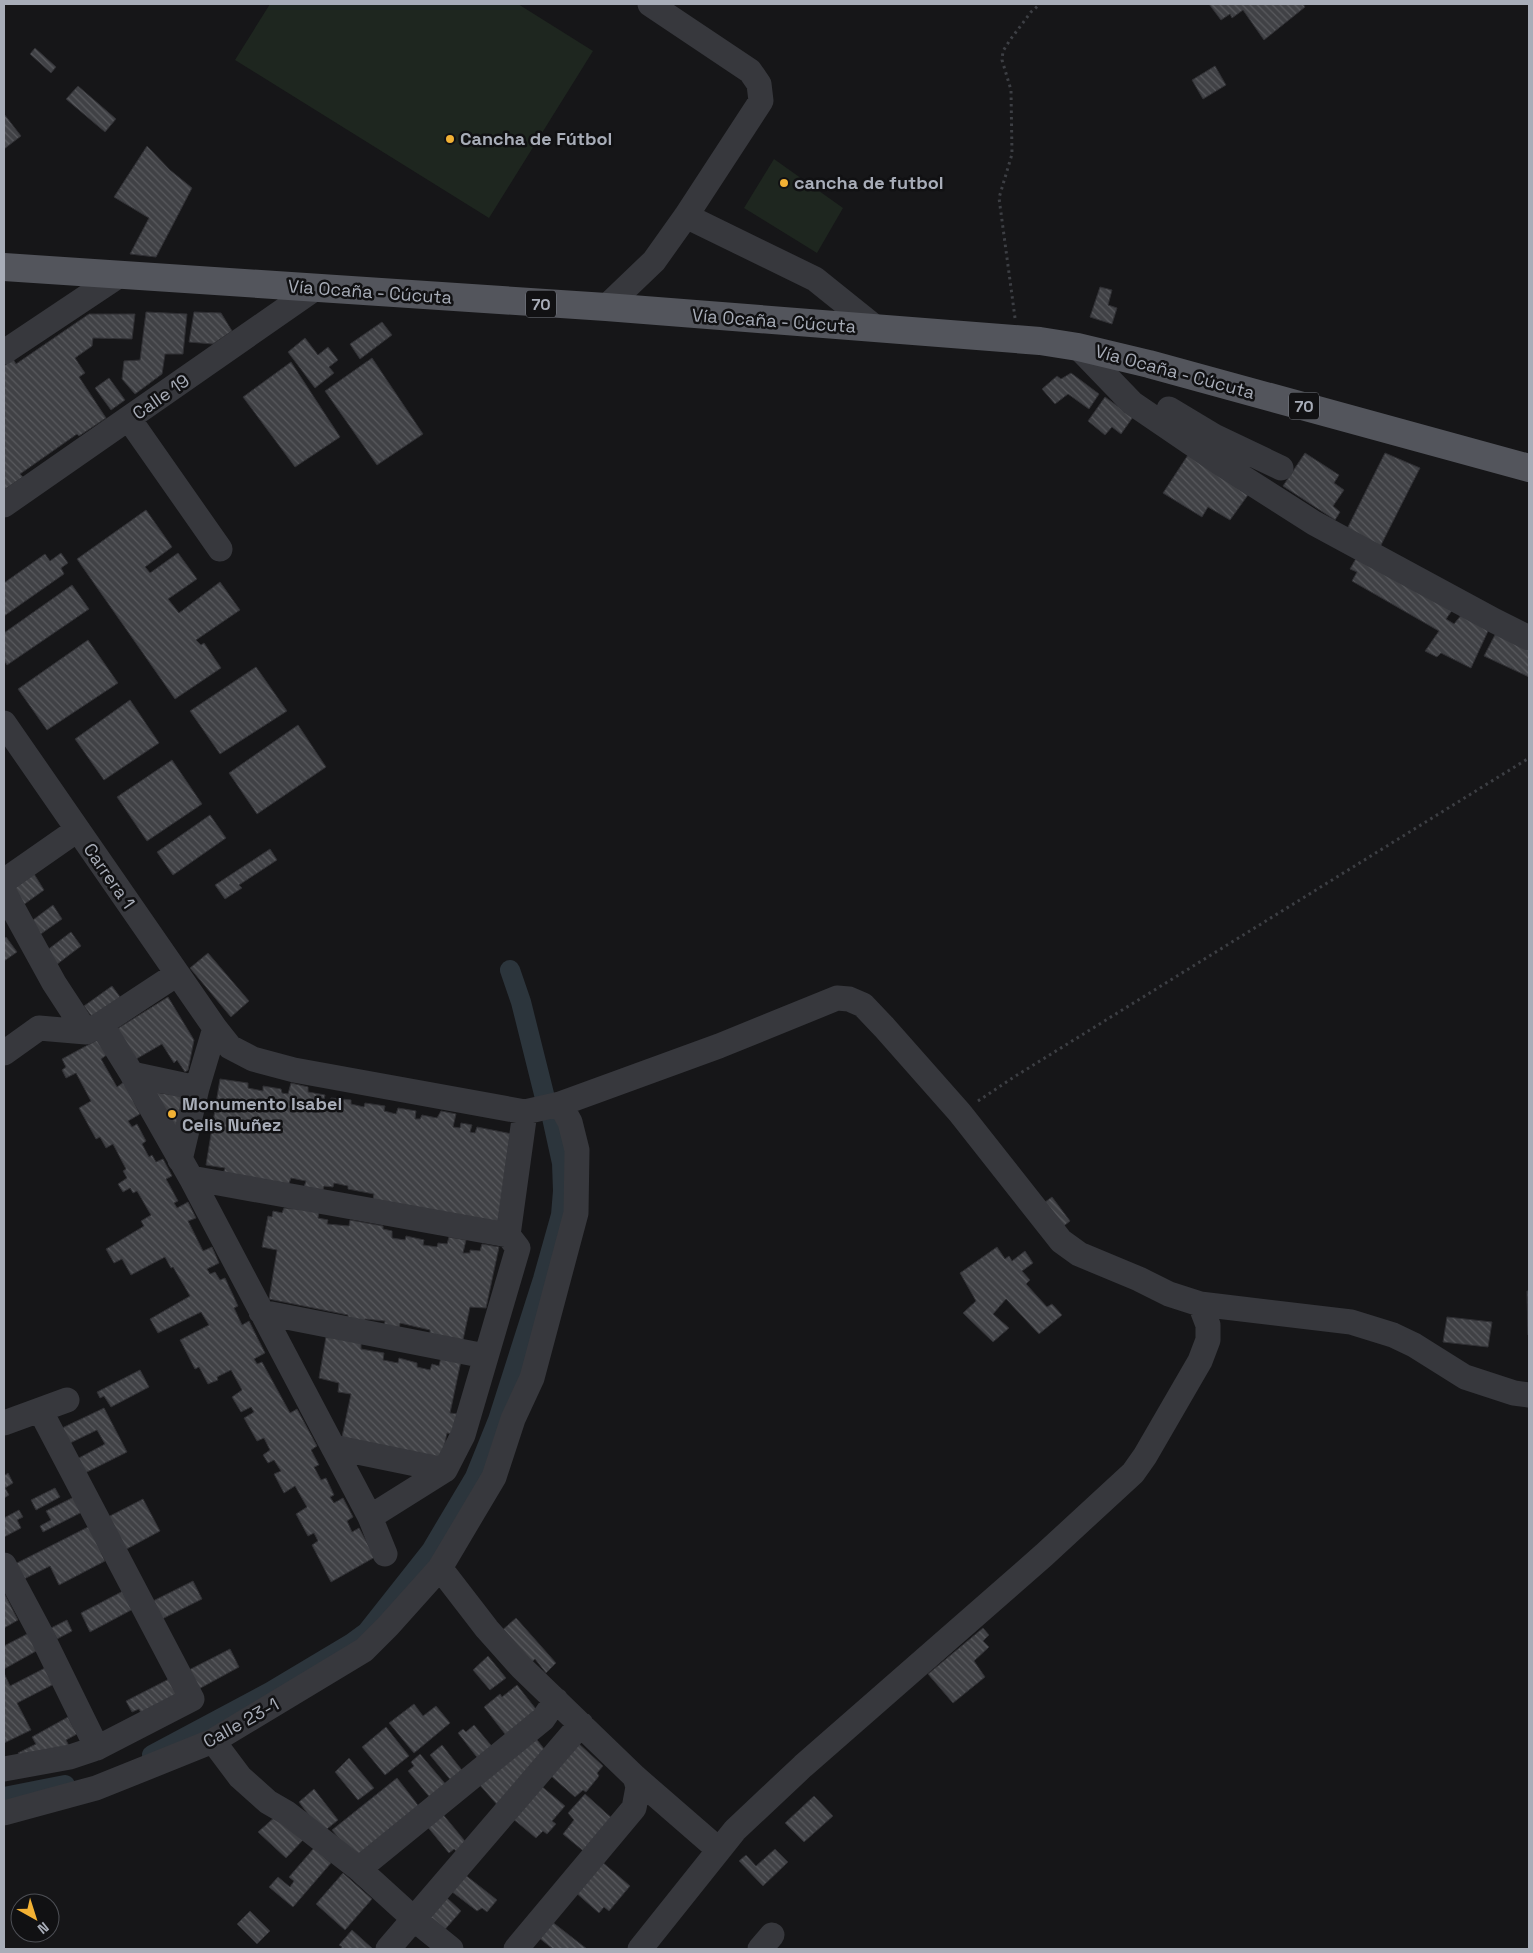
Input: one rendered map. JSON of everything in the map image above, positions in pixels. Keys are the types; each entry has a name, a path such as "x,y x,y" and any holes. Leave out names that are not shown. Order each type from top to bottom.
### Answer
{"main road":[{"name":"Vía Ocaña - Cúcuta","path":"4,267 118,276 317,287 508,302 606,307 1018,339 1078,347 1149,364 1529,468"}],"street":[{"path":"606,307 654,261 686,216 761,101 759,84 750,71 650,4"},
{"path":"686,216 815,278 876,328"},
{"path":"4,352 118,276"},
{"name":"Calle 19","path":"4,505 317,287"},
{"path":"1078,347 1112,380 1132,403 1220,463 1314,523 1529,638"},
{"path":"1112,380 1141,389 1214,436 1282,468"},
{"path":"129,419 220,548"},
{"name":"Carrera 1","path":"4,723 214,1028 230,1047 253,1059 294,1070 525,1112"},
{"path":"4,881 77,830"},
{"path":"4,892 54,983 132,1074 185,1169 370,1517 385,1554"},
{"path":"4,1053 39,1028 93,1028 177,974"},
{"path":"508,1235 525,1112 560,1104 719,1046 837,998 849,999 862,1005 960,1113 1061,1241 1079,1254 1139,1279 1169,1294 1200,1304 1351,1322 1393,1335 1465,1377 1529,1395"},
{"path":"185,1169 197,1088 214,1028"},
{"path":"132,1074 197,1088"},
{"name":"Calle 23-1","path":"4,1813 96,1788 213,1741 364,1650 440,1568 494,1477 514,1419 532,1378 576,1213 577,1150 570,1122 560,1104"},
{"path":"185,1169 508,1235 518,1248 463,1435 445,1470 370,1517"},
{"path":"640,1949 735,1830 803,1766 1044,1555 1133,1473 1145,1456 1200,1361 1208,1340 1208,1325 1200,1304"},
{"path":"261,1312 485,1356"},
{"path":"4,1423 67,1400"},
{"path":"5,1767 70,1757 97,1748 192,1700 40,1410"},
{"path":"333,1447 445,1470"},
{"path":"4,1566 42,1636 97,1748"},
{"path":"440,1568 487,1629 521,1667 635,1777 720,1850"},
{"path":"359,1869 543,1719 556,1700"},
{"path":"388,1949 580,1724"},
{"path":"213,1741 240,1777 268,1802 288,1813 359,1869 414,1919 451,1949"},
{"path":"516,1949 634,1808 638,1787 635,1777"}],"path":[{"path":"1018,339 999,198 1012,154 1011,90 1002,60 1003,51 1010,40 1031,12 1040,4"},
{"path":"960,1113 1023,1071 1529,758"}],"shaded area":[{"name":"Cancha de Fútbol","path":"270,4 518,4 593,51 489,218 235,60"},
{"name":"cancha de futbol","path":"774,159 843,208 817,253 744,208"}],"building":[{"path":"1209,4 1303,4 1305,7 1264,40 1243,10 1232,18 1230,14 1221,20"},
{"path":"35,48 56,67 51,73 30,54"},
{"path":"1215,66 1226,85 1203,99 1192,80"},
{"path":"78,86 116,119 105,132 66,99"},
{"path":"4,114 21,136 4,149"},
{"path":"147,146 170,170 192,188 156,257 130,254 149,218 114,197"},
{"path":"1100,287 1112,290 1108,305 1117,308 1112,324 1090,317"},
{"path":"146,312 187,314 183,354 165,354 162,374 135,394 122,379 124,361 140,360"},
{"path":"194,312 221,313 232,331 213,344 189,342"},
{"path":"89,314 135,314 132,339 93,338 92,346 75,358 85,373 79,377 106,418 79,436 77,434 20,474 23,477 4,490 4,366 13,359 16,364"},
{"path":"382,322 392,335 360,359 350,344"},
{"path":"305,338 318,355 328,347 338,360 329,367 334,373 315,388 288,352"},
{"path":"372,358 423,434 377,465 325,391"},
{"path":"291,362 340,437 295,467 243,397"},
{"path":"1071,373 1099,394 1089,409 1068,394 1055,404 1042,389 1057,376 1061,379"},
{"path":"109,378 125,400 111,410 95,388"},
{"path":"1105,397 1133,417 1121,434 1112,427 1105,435 1088,421"},
{"path":"1305,453 1339,475 1334,483 1344,490 1333,506 1340,512 1335,520 1283,486"},
{"path":"1385,453 1420,468 1380,547 1346,531"},
{"path":"1188,455 1248,495 1230,520 1208,507 1202,517 1163,493"},
{"path":"146,510 172,547 145,567 150,573 178,553 197,579 168,599 179,613 220,582 240,610 196,640 201,645 204,643 221,668 175,699 77,559"},
{"path":"61,553 68,563 61,568 64,574 4,616 4,583 45,554 50,561"},
{"path":"1358,555 1453,609 1446,619 1454,624 1462,614 1489,629 1471,668 1441,653 1437,657 1425,651 1439,631 1352,581 1357,572 1350,569"},
{"path":"72,585 89,609 7,665 4,660 4,633"},
{"path":"1498,629 1529,645 1529,677 1484,656"},
{"path":"88,640 118,683 47,730 18,689"},
{"path":"256,667 287,711 220,754 190,711"},
{"path":"130,700 159,743 104,780 75,739"},
{"path":"298,725 326,767 257,814 229,773"},
{"path":"172,760 202,804 147,841 117,797"},
{"path":"210,815 226,838 173,875 157,852"},
{"path":"270,849 277,860 239,885 242,888 225,899 215,885"},
{"path":"34,874 44,890 19,908 8,893"},
{"path":"53,905 62,919 38,936 29,923"},
{"path":"71,932 81,946 56,965 46,951"},
{"path":"6,937 17,952 4,961 4,939"},
{"path":"208,953 249,1001 231,1017 190,968"},
{"path":"112,986 123,1001 95,1021 84,1006"},
{"path":"168,997 194,1040 188,1070 185,1072 177,1060 174,1063 162,1044 131,1062 112,1032"},
{"path":"99,1039 108,1054 101,1059 117,1087 124,1082 140,1114 128,1121 132,1127 137,1124 146,1141 142,1144 149,1157 152,1155 156,1162 163,1159 172,1176 166,1179 178,1201 174,1203 177,1208 188,1202 196,1218 188,1221 203,1251 212,1247 219,1263 207,1269 210,1274 215,1272 220,1280 225,1278 238,1306 234,1308 242,1325 249,1321 265,1353 254,1359 257,1364 262,1362 290,1413 297,1409 317,1446 311,1450 319,1465 314,1467 321,1480 326,1478 334,1495 330,1497 334,1503 343,1498 353,1517 347,1521 352,1532 359,1528 375,1557 331,1582 312,1545 318,1541 314,1533 308,1536 296,1514 307,1507 295,1486 284,1493 274,1474 281,1471 274,1460 268,1463 263,1455 270,1450 264,1438 257,1441 244,1418 254,1412 251,1407 241,1412 232,1397 242,1390 231,1370 217,1377 218,1380 208,1384 199,1367 195,1369 180,1340 209,1325 201,1312 158,1333 150,1319 190,1296 173,1267 171,1268 165,1257 131,1275 122,1259 114,1263 106,1249 144,1226 141,1221 151,1215 137,1191 133,1193 130,1188 123,1192 118,1184 127,1178 123,1171 126,1169 113,1144 106,1148 100,1137 96,1139 79,1108 91,1101 76,1073 66,1078 62,1070 66,1067 62,1059"},
{"path":"220,1079 248,1083 248,1088 263,1091 263,1086 281,1089 282,1093 288,1094 291,1083 308,1087 308,1092 325,1095 324,1100 330,1102 331,1098 351,1100 351,1104 364,1107 365,1103 385,1106 384,1111 396,1114 398,1108 416,1111 415,1119 420,1119 422,1115 437,1118 441,1111 456,1114 453,1127 460,1128 461,1123 472,1125 470,1132 475,1133 477,1127 517,1135 502,1225 373,1199 374,1194 348,1189 348,1186 334,1183 333,1187 324,1186 323,1190 304,1187 306,1181 291,1178 288,1186 223,1174 225,1168 206,1165"},
{"path":"153,1092 187,1097 179,1139"},
{"path":"1052,1197 1070,1221 1060,1229 1041,1205"},
{"path":"284,1208 319,1211 318,1218 328,1220 327,1224 349,1226 350,1220 383,1226 383,1229 392,1231 392,1238 405,1240 406,1236 424,1240 423,1245 437,1247 438,1243 447,1244 449,1237 466,1240 463,1253 470,1253 470,1250 480,1251 482,1244 499,1247 486,1308 470,1307 463,1340 430,1334 430,1330 400,1323 399,1330 384,1327 385,1321 365,1319 365,1322 348,1319 348,1315 269,1299 277,1250 262,1247 268,1216 272,1217 273,1211 282,1213"},
{"path":"997,1247 1005,1259 1009,1256 1012,1261 1025,1251 1033,1263 1022,1271 1030,1280 1026,1284 1047,1307 1052,1304 1062,1315 1039,1334 1006,1299 993,1314 1009,1328 993,1342 963,1313 976,1301 960,1273"},
{"path":"1527,1291 1529,1291 1529,1335 1528,1335"},
{"path":"1447,1317 1492,1322 1488,1347 1443,1342"},
{"path":"326,1337 361,1341 361,1349 384,1353 383,1360 398,1363 399,1358 417,1363 417,1367 430,1370 432,1364 439,1366 441,1357 461,1361 450,1413 458,1414 453,1434 447,1433 441,1462 342,1437 351,1394 338,1392 339,1383 319,1378"},
{"path":"140,1370 149,1387 111,1407 104,1396 100,1398 97,1392"},
{"path":"104,1408 127,1452 85,1473 77,1459 105,1444 97,1430 68,1444 60,1429"},
{"path":"8,1473 13,1483 5,1488 9,1495 4,1498 4,1476"},
{"path":"55,1488 60,1497 36,1510 31,1500"},
{"path":"74,1497 82,1512 43,1532 40,1526 51,1520 46,1511"},
{"path":"143,1499 160,1531 123,1551 106,1518"},
{"path":"19,1510 23,1517 17,1520 21,1528 4,1537 4,1518"},
{"path":"90,1526 105,1561 59,1585 50,1566 20,1581 13,1565"},
{"path":"193,1581 202,1599 158,1621 149,1603"},
{"path":"125,1590 135,1608 90,1632 81,1613"},
{"path":"4,1593 18,1620 4,1628"},
{"path":"516,1618 556,1663 546,1673 535,1659 527,1666 499,1633"},
{"path":"67,1620 72,1631 57,1639 51,1628"},
{"path":"983,1628 989,1635 983,1641 989,1647 974,1661 985,1677 953,1703 928,1674"},
{"path":"29,1633 38,1650 4,1669 4,1646"},
{"path":"230,1649 239,1667 195,1691 185,1672"},
{"path":"488,1656 506,1678 490,1690 473,1670"},
{"path":"45,1668 54,1684 17,1703 31,1730 4,1743 4,1673 10,1686"},
{"path":"169,1679 179,1697 142,1715 139,1709 132,1712 126,1701"},
{"path":"517,1685 539,1713 509,1739 484,1707 500,1694 502,1697"},
{"path":"414,1704 423,1716 436,1706 450,1723 414,1753 389,1723"},
{"path":"68,1717 77,1734 66,1740 70,1748 24,1764 18,1753 36,1744 32,1737"},
{"path":"474,1725 495,1750 480,1761 458,1733 463,1729 466,1732"},
{"path":"386,1727 409,1756 385,1775 362,1747"},
{"path":"534,1736 548,1754 500,1808 478,1783"},
{"path":"577,1742 603,1766 597,1773 599,1776 586,1792 583,1790 575,1797 550,1775"},
{"path":"442,1745 465,1774 453,1783 430,1755"},
{"path":"420,1754 448,1787 432,1800 408,1771 414,1766 411,1762"},
{"path":"349,1758 374,1788 358,1800 335,1772"},
{"path":"397,1778 421,1809 357,1861 332,1830"},
{"path":"540,1785 565,1806 552,1821 556,1824 547,1834 543,1831 536,1838 512,1818"},
{"path":"314,1789 338,1820 322,1833 299,1802"},
{"path":"585,1794 615,1821 587,1854 563,1834 574,1820 568,1813"},
{"path":"814,1796 833,1816 804,1842 785,1823"},
{"path":"441,1812 469,1846 459,1854 454,1849 449,1853 426,1825"},
{"path":"276,1816 303,1840 286,1858 258,1832"},
{"path":"314,1848 331,1863 293,1907 269,1887 278,1877 290,1887 294,1881 289,1877"},
{"path":"775,1849 788,1862 763,1886 739,1861 746,1855 756,1866"},
{"path":"601,1861 630,1886 609,1911 604,1907 599,1913 574,1891"},
{"path":"343,1873 372,1899 345,1930 316,1904"},
{"path":"464,1874 497,1900 487,1912 482,1908 477,1911 451,1891"},
{"path":"447,1898 461,1911 441,1934 427,1920"},
{"path":"250,1911 270,1931 257,1944 237,1924"},
{"path":"551,1921 587,1949 553,1949 538,1937"},
{"path":"352,1930 373,1949 341,1949 342,1947 339,1945"}],"waterway":[{"path":"510,970 521,1002 545,1098"},
{"path":"152,1755 270,1692 352,1643 367,1632 431,1551 475,1477 498,1420 543,1279 561,1215 563,1191 562,1163 551,1113"},
{"path":"4,1797 65,1785"}],"place":[{"name":"Cancha de Fútbol","path":"450,139"},
{"name":"cancha de futbol","path":"784,183"},
{"name":"Monumento Isabel Celis Nuñez","path":"172,1114"}]}
